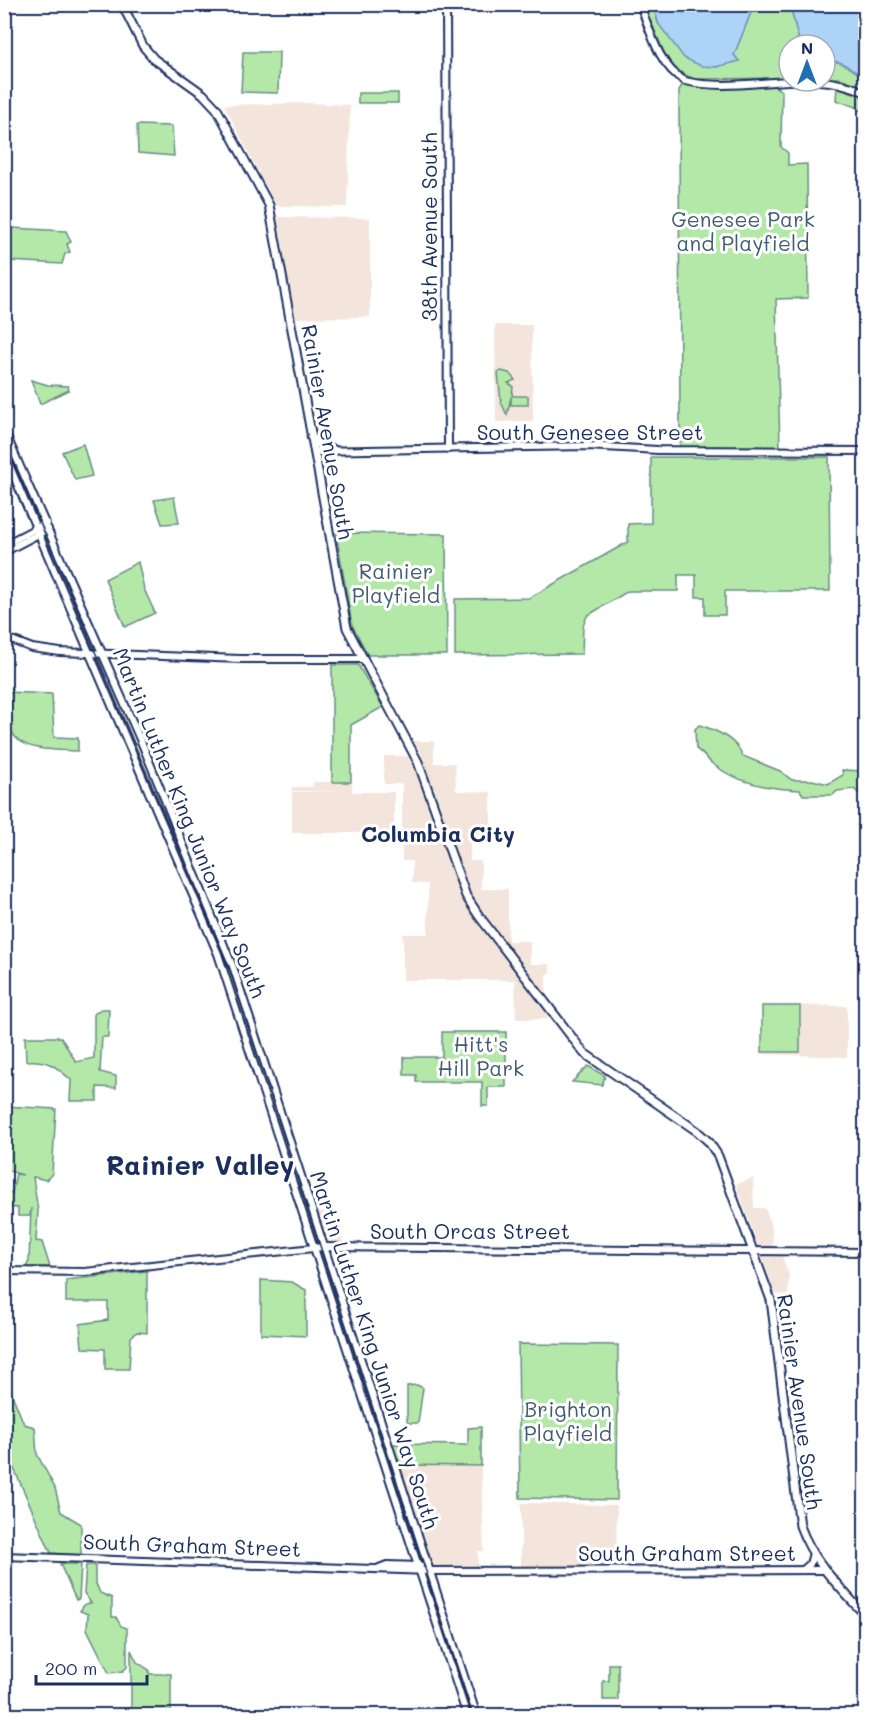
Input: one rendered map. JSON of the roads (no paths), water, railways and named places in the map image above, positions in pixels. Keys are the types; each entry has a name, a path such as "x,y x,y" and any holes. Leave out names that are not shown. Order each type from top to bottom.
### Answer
{"main road":[{"name":"Rainier Avenue South","path":"122,4 143,46 154,59 204,95 217,109 268,205 347,628 418,762 462,885 475,912 584,1053 697,1131 711,1145 719,1158 754,1251 773,1310 796,1512 803,1535 825,1570 866,1616"},
{"name":"38th Avenue South","path":"446,4 448,449"},
{"path":"639,4 663,60 676,76 685,81 826,82 850,86 866,93"},
{"name":"Martin Luther King Junior Way South","path":"4,430 103,654 234,970 477,1716"},
{"path":"311,437 334,450"},
{"name":"South Genesee Street","path":"314,451 597,446 658,450 866,451"},
{"name":"Martin Luther King Junior Way South","path":"4,453 218,954 312,1248 354,1367 467,1716"},
{"path":"4,545 47,526"},
{"path":"4,552 37,530"},
{"path":"4,637 43,650 103,654 240,659 364,659"},
{"name":"South Orcas Street","path":"4,1271 96,1272 323,1247 866,1252"},
{"path":"802,1570 810,1563 813,1554"},
{"name":"South Graham Street","path":"4,1556 379,1568 387,1565 478,1570 825,1570"}],"water":[{"path":"654,5 754,5 734,55 739,61 716,67 701,66 684,58 658,23"},
{"path":"790,5 865,5 865,77 837,62 837,33 797,33"}],"tram line":[{"path":"4,438 229,966 473,1716"}],"district":[{"name":"Columbia City","path":"438,834"},
{"name":"Rainier Valley","path":"200,1166"}],"park label":[{"name":"Genesee Park and Playfield","path":"743,232"},
{"name":"Rainier Playfield","path":"396,584"},
{"name":"Hitt's Hill Park","path":"481,1057"},
{"name":"Brighton Playfield","path":"568,1422"}]}
